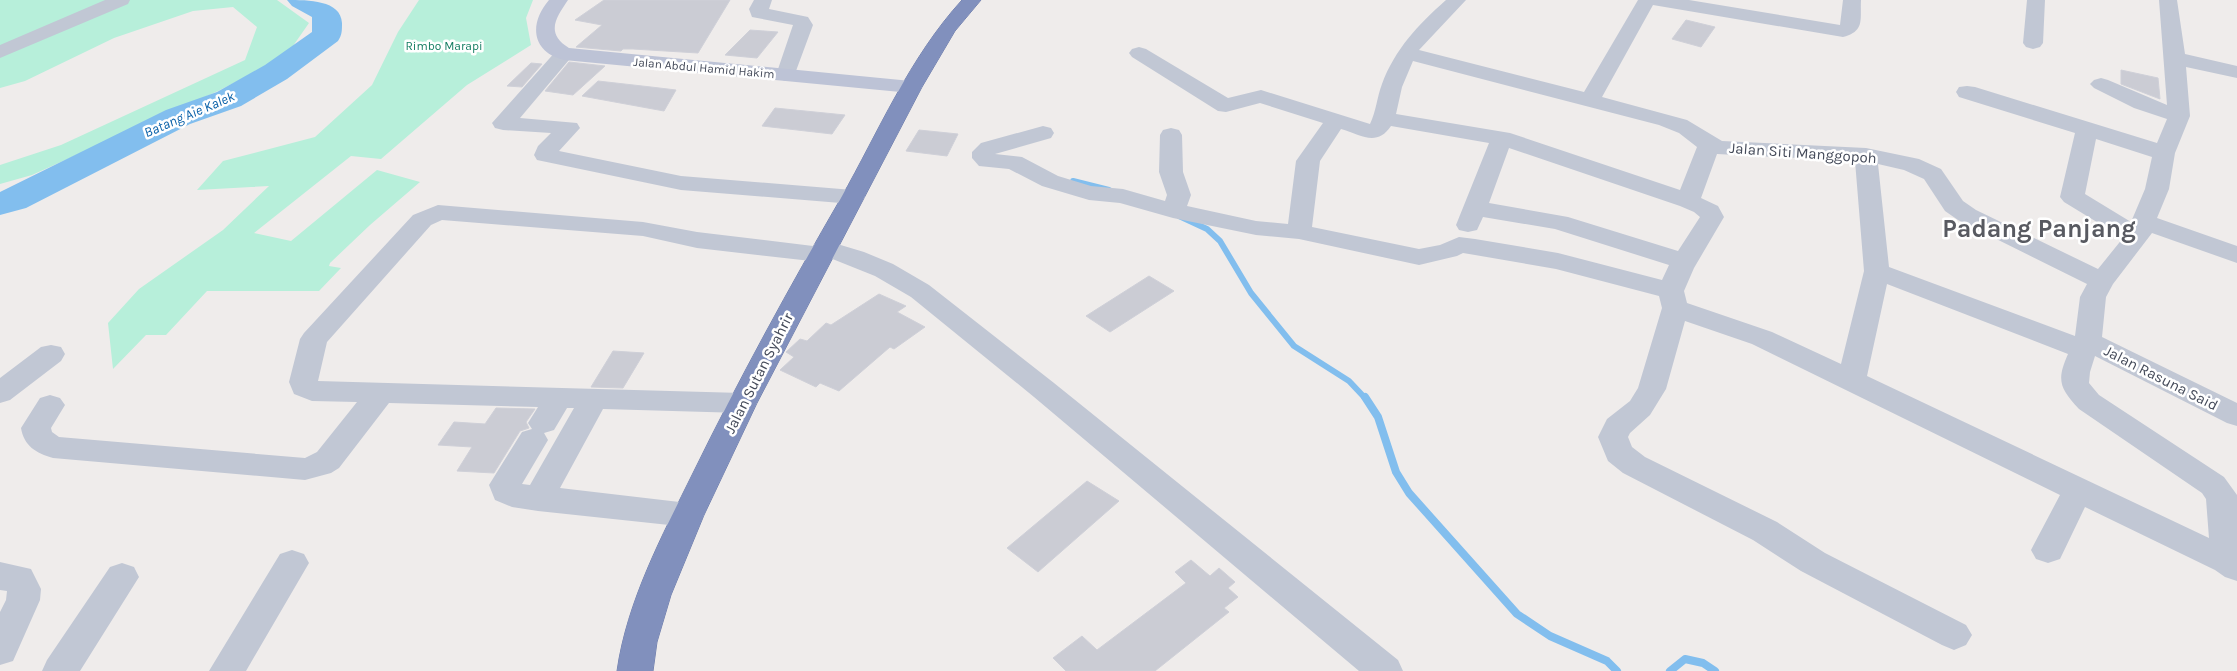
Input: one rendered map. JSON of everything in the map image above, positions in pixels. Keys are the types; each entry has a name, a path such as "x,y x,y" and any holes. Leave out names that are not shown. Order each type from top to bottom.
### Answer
{"highway":[{"name":"Jalan Sutan Syahrir","path":"635,671 639,642 654,595 688,516 742,403 911,87 947,28 972,0"}],"main road":[{"path":"559,0 552,7 544,25 545,37 551,48 564,54"},
{"name":"Jalan Abdul Hamid Hakim","path":"564,54 911,87"}],"street":[{"path":"0,52 121,0"},
{"path":"763,0 758,9 759,13 795,19 803,25 786,75"},
{"path":"1138,53 1222,104 1231,105 1251,97 1261,96 1335,122 1373,132 1376,131 1383,118 1390,88 1406,52 1457,0"},
{"path":"1590,100 1647,0"},
{"path":"1654,0 1843,31 1850,28 1852,0"},
{"path":"2033,43 2036,0"},
{"name":"Jalan Rasuna Said","path":"2168,0 2179,116 2164,153 2157,189 2141,229 2102,281 2093,297 2086,346 2237,416"},
{"name":"Jalan Siti Manggopoh","path":"1406,52 1678,124 1709,145 1741,150 1866,156 1911,164 1933,174 1949,199 1967,215 2102,281"},
{"path":"564,54 503,123 569,128 546,151 545,155 681,183 853,197"},
{"path":"2175,58 2237,72"},
{"path":"2102,84 2142,103 2179,116"},
{"path":"1967,92 2164,153"},
{"path":"1383,118 1502,138 1703,207 1712,217 1686,262 1682,265 1652,389 1640,408 1618,427 1613,437 1619,452 1634,465 1765,531 1813,562 1954,635"},
{"path":"1299,232 1308,160 1335,122"},
{"path":"2087,130 2072,197 2141,229 2237,255"},
{"path":"1043,133 988,148 983,152 982,158 987,161 1014,162 1050,181 1096,194 1131,198 1172,211 1256,228 1299,232 1419,257 1448,251 1459,245 1558,261 1673,300 1762,338 1852,379 2232,565"},
{"path":"1171,135 1171,172 1179,195 1172,211"},
{"path":"1459,245 1502,138"},
{"path":"1688,201 1709,145"},
{"path":"1852,379 1877,271 1866,156"},
{"path":"1475,208 1559,222 1686,262"},
{"path":"742,403 312,391 304,387 303,382 314,338 422,220 438,212 643,229 697,240 822,251 855,257 884,270 920,291 1044,390 1385,671"},
{"path":"1877,271 2086,346 2075,383 2082,395 2089,402 2201,475 2218,491 2222,497 2232,565"},
{"path":"0,393 51,354"},
{"path":"50,405 36,428 38,438 52,447 305,469 320,465 328,460 381,393"},
{"path":"559,398 505,485 506,492 512,495 538,499 688,516"},
{"path":"538,499 594,399"},
{"path":"2048,550 2078,490"},
{"path":"227,671 292,563"},
{"path":"0,576 19,580 24,589 23,600 0,650"},
{"path":"60,671 122,577"}],"green space":[{"path":"0,0 277,0 309,23 286,56 218,91 32,175 0,184 0,165 61,145 245,60 257,27 233,7 193,11 114,38 25,81 0,88"},
{"name":"Rimbo Marapi","path":"419,0 533,0 526,18 531,45 467,85 381,159 351,156 254,233 291,241 377,170 420,182 330,263 329,266 341,268 319,291 207,291 166,335 146,335 113,369 108,323 139,289 223,230 269,186 197,190 223,161 315,137 372,85 398,32"}],"building":[{"path":"604,0 730,0 698,53 633,49 623,49 621,51 576,47 602,25 575,20"},
{"path":"1686,20 1715,27 1701,47 1672,39"},
{"path":"750,30 778,32 757,58 725,55"},
{"path":"569,62 605,66 573,95 545,91"},
{"path":"531,63 542,64 522,87 507,86"},
{"path":"2121,70 2158,78 2160,99 2121,84"},
{"path":"598,81 676,90 664,111 582,96"},
{"path":"775,108 845,115 832,134 762,126"},
{"path":"919,130 958,134 947,156 906,151"},
{"path":"1149,276 1174,291 1110,332 1086,316"},
{"path":"879,294 906,306 897,312 925,327 894,349 890,347 839,391 820,383 816,387 780,370 794,357 786,352 800,339 807,341 826,323 831,325"},
{"path":"613,351 644,353 623,388 591,387"},
{"path":"496,408 535,409 526,422 529,428 520,431 494,473 457,471 472,447 438,445 454,422 485,424"},
{"path":"1087,481 1119,501 1038,572 1007,548"},
{"path":"1191,560 1210,576 1219,568 1235,582 1228,588 1238,597 1224,608 1229,612 1155,671 1066,671 1053,658 1082,636 1097,650 1186,583 1175,572"}],"waterway":[{"name":"Batang Aie Kalek","path":"0,204 13,200 178,117 229,99 276,72 327,35 327,13 302,0"},
{"path":"1073,181 1109,190"},
{"path":"1179,216 1207,229 1220,241 1251,293 1294,346 1349,381 1365,398"},
{"path":"1365,397 1378,417 1396,472 1409,493 1517,614 1550,636 1607,661 1617,671"},
{"path":"1670,671 1685,659 1703,663 1715,671"}],"district":[{"name":"Padang Panjang","path":"2039,228"}]}
